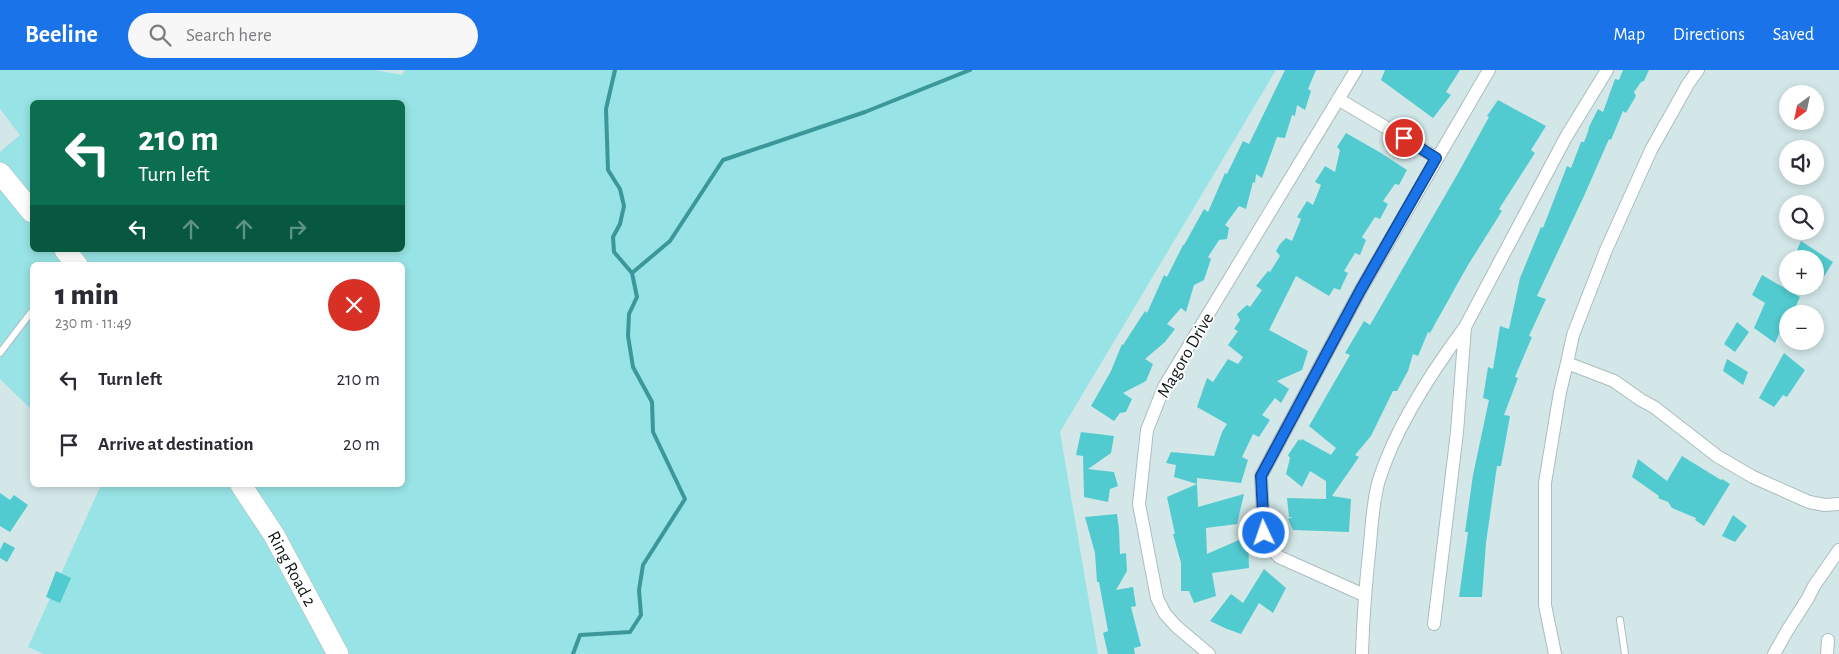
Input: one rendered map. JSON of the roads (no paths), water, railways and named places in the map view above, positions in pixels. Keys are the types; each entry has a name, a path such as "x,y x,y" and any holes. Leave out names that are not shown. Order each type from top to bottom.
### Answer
{"main road":[{"path":"0,173 30,210"},
{"name":"Ring Road 2","path":"242,487 274,535 338,654"}],"street":[{"name":"Magoro Drive","path":"1208,654 1165,614 1157,598 1139,504 1147,430 1164,387 1356,70"},
{"path":"1364,595 1279,557 1274,552 1264,533 1261,476 1360,291 1489,70"},
{"path":"1362,654 1364,595 1374,503 1382,472 1400,429 1447,351 1465,327 1566,137 1607,70"},
{"path":"1555,654 1545,605 1545,483 1566,363 1574,335 1603,259 1647,159 1688,84 1698,70"},
{"path":"1338,99 1436,158"},
{"path":"1434,624 1457,432 1465,327"},
{"path":"1566,363 1614,381 1654,407 1716,456 1752,477 1809,502 1825,505 1839,504"},
{"path":"1774,654 1814,586 1839,550"},
{"path":"1827,654 1828,640"}],"lane":[{"path":"0,353 30,314"},
{"path":"1620,620 1625,654"}],"waterway":[{"path":"573,654 580,635 630,632 641,615 639,590 643,565 685,499 653,432 652,402 633,367 628,336 629,314 637,297 632,273 614,252 613,237 620,224 624,206 620,189 608,170 606,109 615,70"},
{"path":"632,273 670,241 723,160 865,112 970,70"}]}
